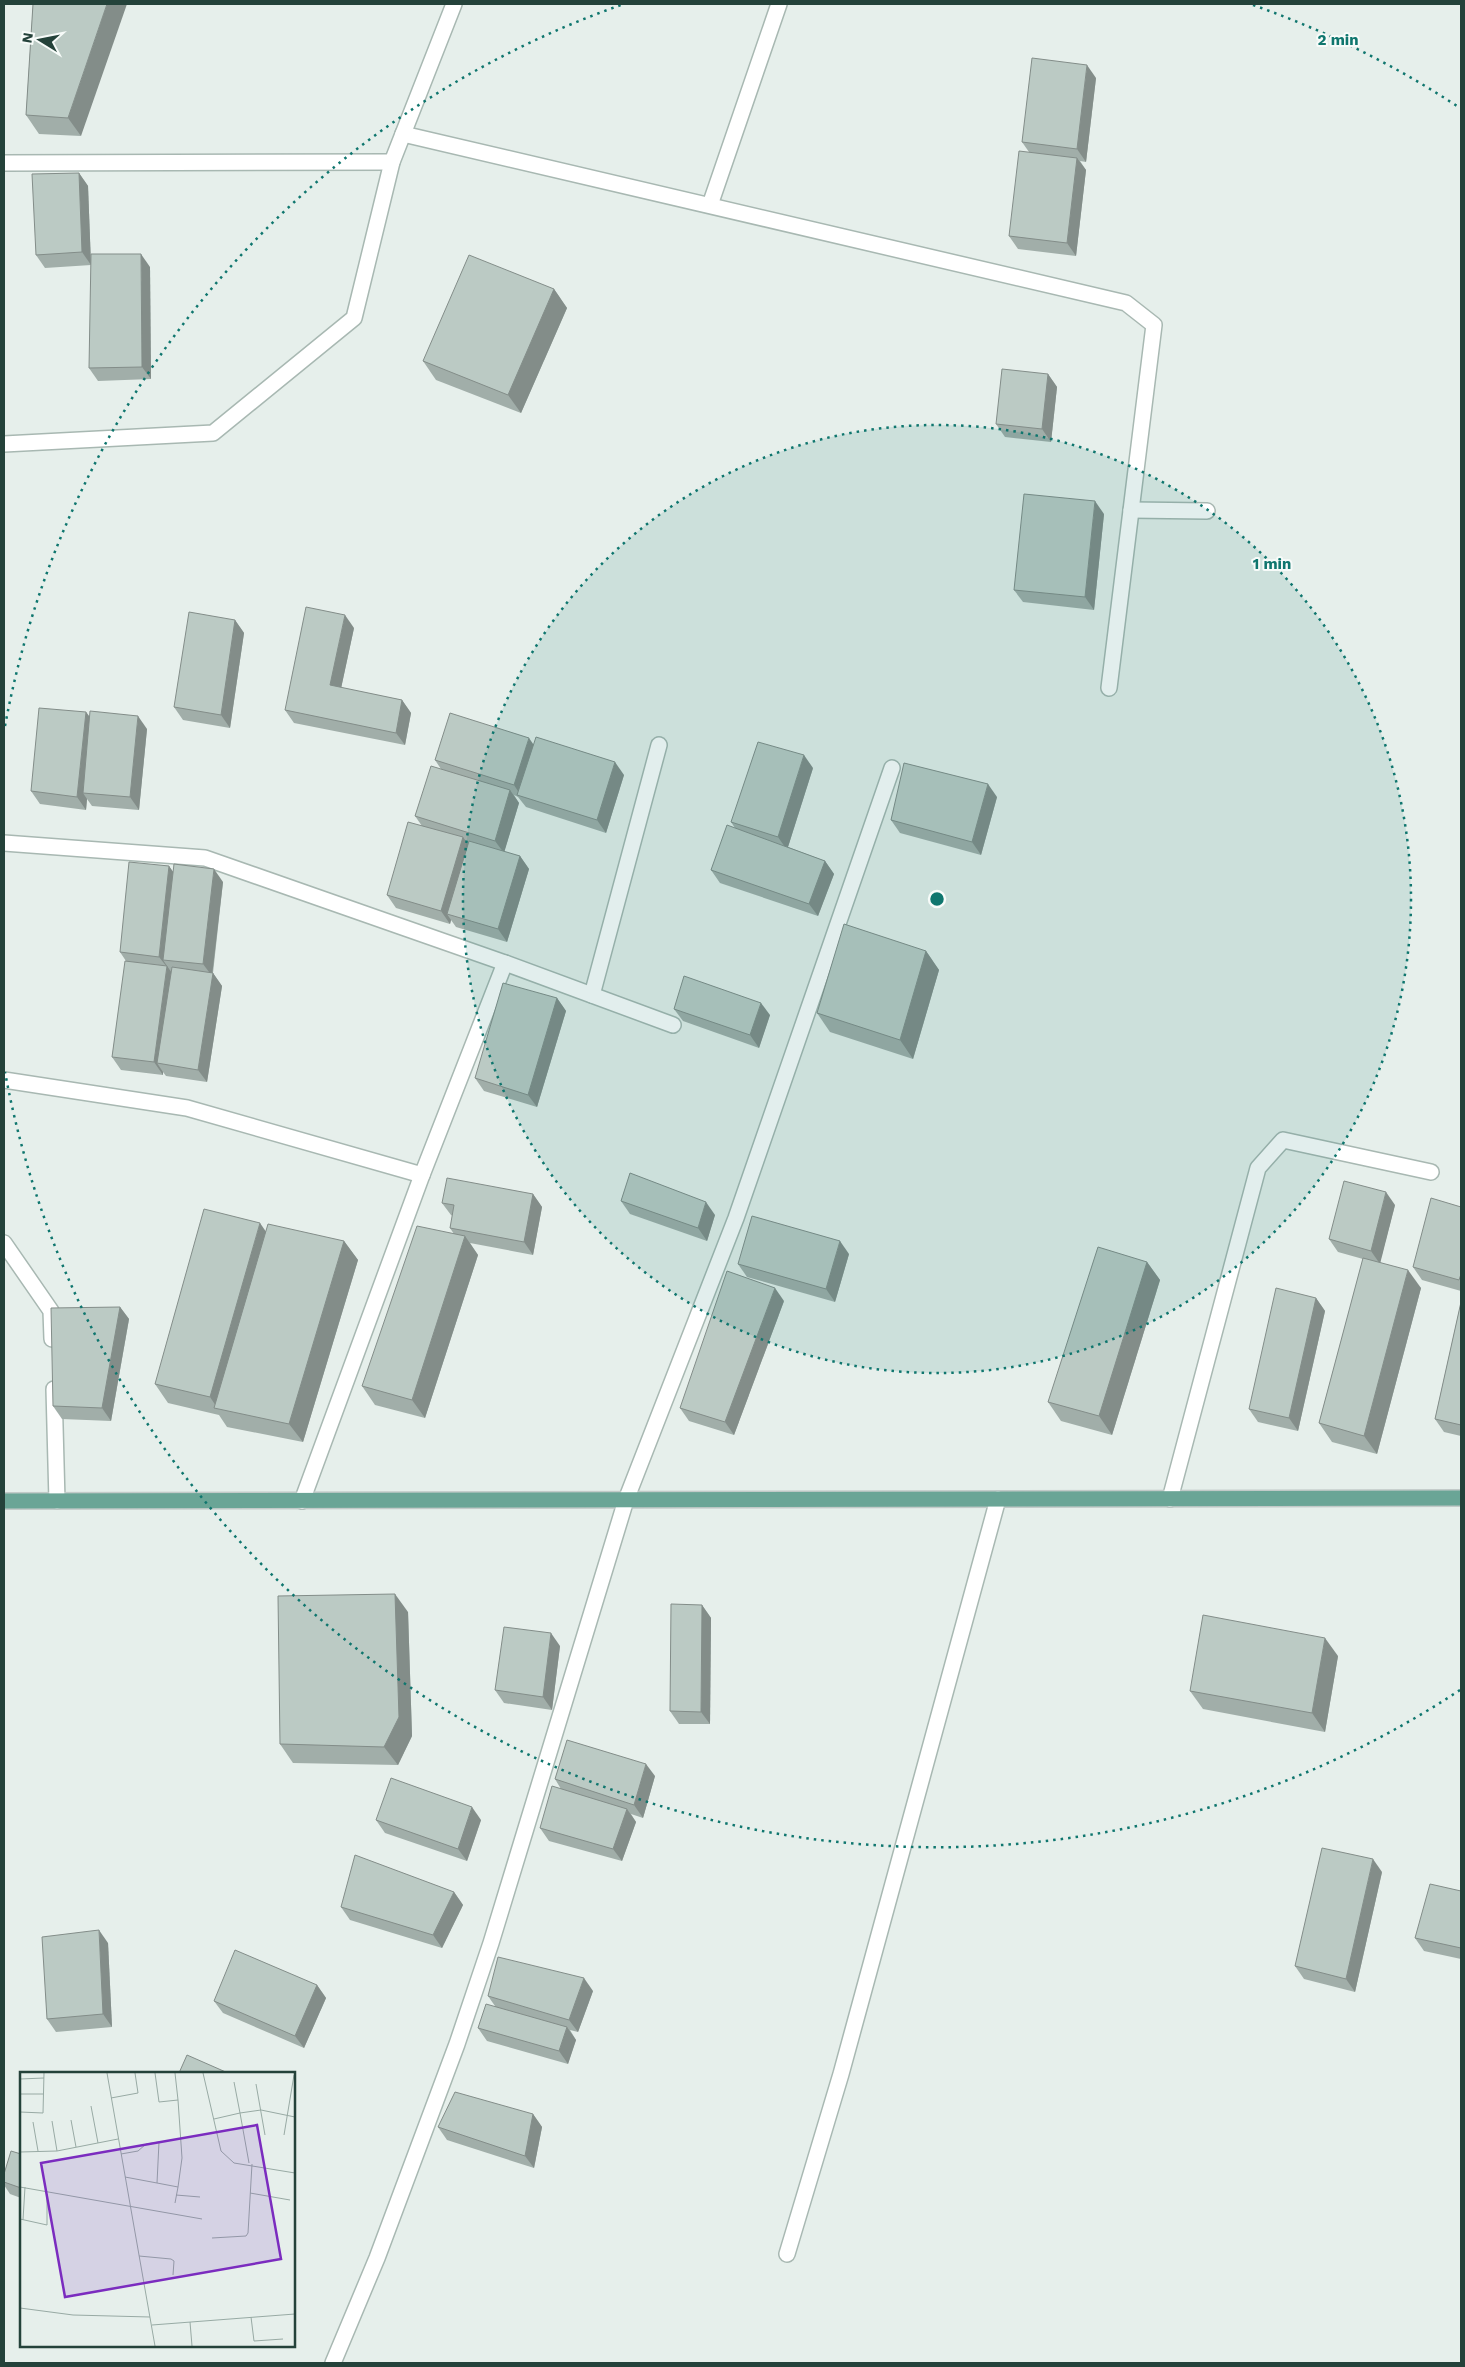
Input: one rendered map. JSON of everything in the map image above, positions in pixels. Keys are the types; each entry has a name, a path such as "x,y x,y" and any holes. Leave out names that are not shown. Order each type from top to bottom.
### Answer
{"main road":[{"path":"4,1501 1461,1498"}],"street":[{"path":"4,444 213,433 354,318 392,162 454,4"},
{"path":"710,205 780,4"},
{"path":"403,134 1126,303 1154,325 1109,688"},
{"path":"4,163 392,162"},
{"path":"1131,510 1207,511"},
{"path":"592,995 659,745"},
{"path":"333,2363 410,2173 492,1943 626,1500 736,1218 892,768"},
{"path":"4,843 205,858 505,963 673,1025"},
{"path":"302,1500 422,1175 505,963"},
{"path":"4,1080 187,1108 422,1175"},
{"path":"1170,1499 1258,1168 1283,1140 1430,1172"},
{"path":"4,1243 51,1311 52,1351"},
{"path":"53,1371 56,1501"},
{"path":"787,2254 841,2074 998,1499"}],"building":[{"path":"33,4 107,4 68,118 26,115"},
{"path":"1032,58 1087,65 1077,149 1022,142"},
{"path":"1019,151 1077,158 1067,243 1009,236"},
{"path":"79,173 82,252 36,255 32,174"},
{"path":"91,254 141,254 142,367 89,368"},
{"path":"469,255 554,289 508,395 423,361"},
{"path":"1002,369 1048,374 1042,429 996,424"},
{"path":"1024,494 1095,501 1085,597 1014,590"},
{"path":"306,607 345,615 330,685 402,700 396,733 285,710"},
{"path":"189,612 235,620 221,715 174,707"},
{"path":"39,708 86,712 77,797 31,791"},
{"path":"90,711 138,716 130,797 83,793"},
{"path":"450,713 529,738 514,785 435,760"},
{"path":"536,737 615,762 597,820 517,795"},
{"path":"758,742 804,755 778,837 731,822"},
{"path":"904,763 988,784 972,842 891,820"},
{"path":"431,766 510,790 495,841 415,816"},
{"path":"408,822 463,837 441,911 387,895"},
{"path":"727,825 825,861 809,904 711,870"},
{"path":"469,841 520,856 498,929 447,914"},
{"path":"129,862 169,866 159,957 120,952"},
{"path":"174,864 214,869 203,964 163,960"},
{"path":"844,924 926,951 900,1040 817,1013"},
{"path":"125,961 167,966 154,1062 112,1057"},
{"path":"172,967 213,973 198,1070 157,1063"},
{"path":"684,976 761,1003 750,1035 674,1009"},
{"path":"503,983 557,998 528,1095 475,1078"},
{"path":"630,1173 706,1202 698,1228 621,1201"},
{"path":"447,1178 533,1194 524,1242 450,1228 454,1205 442,1203"},
{"path":"1344,1181 1386,1192 1371,1251 1329,1239"},
{"path":"1431,1198 1461,1207 1461,1274 1459,1280 1413,1267"},
{"path":"204,1209 260,1223 210,1397 155,1384"},
{"path":"752,1216 840,1241 826,1289 738,1264"},
{"path":"268,1224 344,1241 289,1424 214,1408"},
{"path":"417,1226 465,1236 412,1400 362,1386"},
{"path":"1098,1247 1147,1262 1099,1416 1048,1402"},
{"path":"1363,1258 1408,1270 1364,1436 1319,1423"},
{"path":"727,1271 775,1288 725,1422 680,1408"},
{"path":"1276,1288 1316,1298 1289,1418 1249,1409"},
{"path":"1461,1302 1461,1425 1435,1419"},
{"path":"120,1307 102,1408 53,1406 51,1308"},
{"path":"395,1594 399,1717 384,1747 280,1744 278,1596"},
{"path":"671,1604 702,1605 701,1712 670,1711"},
{"path":"1203,1615 1325,1638 1312,1713 1190,1691"},
{"path":"504,1627 551,1633 543,1697 495,1690"},
{"path":"567,1740 646,1764 634,1805 555,1779"},
{"path":"391,1778 472,1807 458,1849 376,1820"},
{"path":"552,1786 627,1809 613,1849 540,1828"},
{"path":"1322,1848 1373,1859 1346,1979 1295,1966"},
{"path":"355,1855 454,1892 433,1935 341,1907"},
{"path":"1430,1884 1461,1891 1461,1948 1415,1938"},
{"path":"99,1930 103,2014 47,2019 42,1937"},
{"path":"235,1950 317,1985 295,2036 214,2001"},
{"path":"498,1957 584,1978 569,2020 488,1996"},
{"path":"486,2004 567,2027 559,2051 478,2028"},
{"path":"187,2055 226,2072 179,2072"},
{"path":"455,2092 533,2114 525,2156 438,2127"},
{"path":"11,2151 20,2154 20,2188 4,2182 4,2174"}]}
